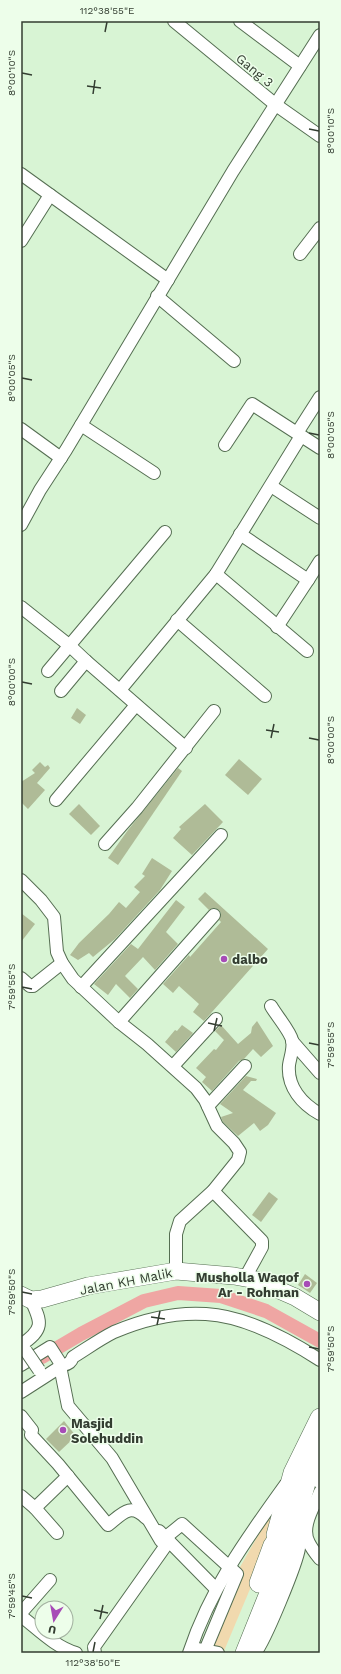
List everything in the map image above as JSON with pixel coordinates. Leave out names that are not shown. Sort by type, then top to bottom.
[{"type":"main road","points":[[245,1653],[278,1544],[293,1473],[320,1418]]},
{"type":"main road","points":[[231,1653],[310,1469],[320,1440]]},
{"type":"street","name":"Gang 3","points":[[174,21],[276,105],[320,136]]},
{"type":"street","points":[[240,21],[300,66]]},
{"type":"street","points":[[21,525],[40,490],[81,425],[233,171],[320,35]]},
{"type":"street","points":[[21,174],[168,280]]},
{"type":"street","points":[[21,241],[50,195]]},
{"type":"street","points":[[300,254],[320,228]]},
{"type":"street","points":[[157,296],[234,361]]},
{"type":"street","points":[[120,690],[216,574],[271,486],[320,397]]},
{"type":"street","points":[[225,445],[252,404],[320,448]]},
{"type":"street","points":[[81,425],[154,473]]},
{"type":"street","points":[[21,429],[61,458]]},
{"type":"street","points":[[271,486],[320,518]]},
{"type":"street","points":[[48,671],[165,532]]},
{"type":"street","points":[[240,534],[308,580]]},
{"type":"street","points":[[278,627],[320,561]]},
{"type":"street","points":[[216,574],[307,650]]},
{"type":"street","points":[[21,607],[70,646],[186,748]]},
{"type":"street","points":[[177,620],[265,696]]},
{"type":"street","points":[[61,692],[86,661]]},
{"type":"street","points":[[56,800],[136,704]]},
{"type":"street","points":[[105,844],[137,808],[214,711]]},
{"type":"street","points":[[81,987],[221,835]]},
{"type":"street","points":[[21,880],[36,895],[54,917],[57,952],[62,963],[73,979],[119,1022],[173,1066],[196,1088],[208,1106],[217,1126],[234,1143],[240,1152],[238,1160],[213,1191],[180,1221],[176,1234],[176,1271]]},
{"type":"street","points":[[119,1022],[214,915]]},
{"type":"street","points":[[21,978],[30,986],[33,986],[62,963]]},
{"type":"street","points":[[271,1006],[292,1041],[320,1073]]},
{"type":"street","points":[[173,1066],[216,1019]]},
{"type":"street","points":[[292,1041],[289,1074],[292,1086],[300,1099],[320,1114]]},
{"type":"street","points":[[208,1106],[245,1066]]},
{"type":"street","points":[[213,1191],[262,1241],[262,1247],[245,1278]]},
{"type":"street","name":"Jalan KH Malik","points":[[26,1298],[42,1299],[103,1284],[176,1271],[245,1278],[295,1297],[320,1312]]},
{"type":"street","points":[[26,1298],[39,1318],[39,1326],[23,1347],[41,1374]]},
{"type":"street","points":[[21,1392],[41,1374],[71,1362],[73,1357],[113,1333],[141,1322],[177,1314],[207,1314],[238,1320],[267,1330],[320,1360]]},
{"type":"street","points":[[21,1365],[50,1347],[59,1361],[68,1406],[112,1458],[161,1541],[182,1524],[237,1574],[204,1653]]},
{"type":"street","points":[[21,1416],[32,1430],[31,1435],[68,1476],[108,1525],[127,1510],[134,1510],[143,1515],[216,1588]]},
{"type":"street","points":[[218,1653],[190,1651],[203,1615],[216,1588],[243,1544],[293,1473]]},
{"type":"street","points":[[35,1508],[68,1476]]},
{"type":"street","points":[[255,1653],[273,1615],[299,1548],[298,1532],[319,1476]]},
{"type":"street","points":[[320,1492],[310,1515],[306,1530],[308,1542],[320,1559]]},
{"type":"street","points":[[21,1496],[35,1508],[57,1532]]},
{"type":"street","points":[[81,1653],[94,1652],[94,1647],[169,1541]]},
{"type":"street","points":[[50,1580],[21,1615],[55,1643],[68,1651],[76,1653]]},
{"type":"shaded area","points":[[277,1510],[258,1570],[224,1651],[213,1648],[211,1623],[223,1597],[272,1511]]},
{"type":"building","points":[[77,708],[86,715],[80,724],[71,718]]},
{"type":"building","points":[[239,759],[262,779],[248,795],[225,775]]},
{"type":"building","points":[[40,762],[45,767],[48,765],[50,768],[37,783],[45,790],[28,809],[21,802],[21,782],[35,773],[32,770]]},
{"type":"building","points":[[178,768],[182,771],[118,865],[108,858],[128,830]]},
{"type":"building","points":[[79,804],[100,826],[91,835],[69,814]]},
{"type":"building","points":[[205,804],[223,822],[192,855],[173,838],[181,829],[179,827]]},
{"type":"building","points":[[152,858],[172,871],[160,890],[115,939],[93,957],[89,953],[78,960],[70,955],[79,943],[109,914],[119,902],[126,908],[140,892],[134,887],[145,876],[142,874]]},
{"type":"building","name":"dalbo","points":[[205,892],[268,949],[204,1021],[193,1012],[199,1004],[179,986],[173,993],[163,984],[189,955],[190,957],[221,922],[219,920],[221,913],[219,910],[215,908],[209,910],[198,899]]},
{"type":"building","points":[[176,900],[185,907],[166,932],[178,944],[155,970],[143,957],[125,976],[138,989],[130,998],[116,984],[108,995],[94,984],[131,944],[138,949]]},
{"type":"building","points":[[21,913],[35,924],[21,942]]},
{"type":"building","points":[[257,1021],[273,1046],[261,1057],[253,1049],[244,1059],[239,1061],[212,1091],[202,1082],[206,1077],[196,1068],[214,1049],[216,1050],[224,1040],[215,1031],[221,1025],[238,1044],[251,1033],[252,1027]]},
{"type":"building","points":[[182,1025],[193,1033],[176,1052],[165,1042],[175,1030],[177,1031]]},
{"type":"building","points":[[246,1076],[257,1079],[256,1081],[251,1081],[243,1090],[276,1113],[268,1125],[260,1131],[254,1123],[238,1136],[223,1122],[221,1117],[233,1113],[220,1104]]},
{"type":"building","points":[[269,1192],[278,1199],[261,1222],[252,1215]]},
{"type":"building","name":"Musholla Waqof Ar - Rohman","points":[[305,1274],[317,1283],[310,1293],[298,1285]]},
{"type":"building","name":"Masjid Solehuddin","points":[[64,1421],[76,1436],[59,1452],[46,1439]]},
{"type":"waterway","points":[[42,1357],[81,1334],[144,1301],[178,1293],[221,1296],[266,1311],[320,1341]]},
{"type":"place","name":"dalbo","points":[[224,959]]},
{"type":"place","name":"Musholla Waqof Ar - Rohman","points":[[307,1284]]},
{"type":"place","name":"Masjid Solehuddin","points":[[63,1430]]}]
